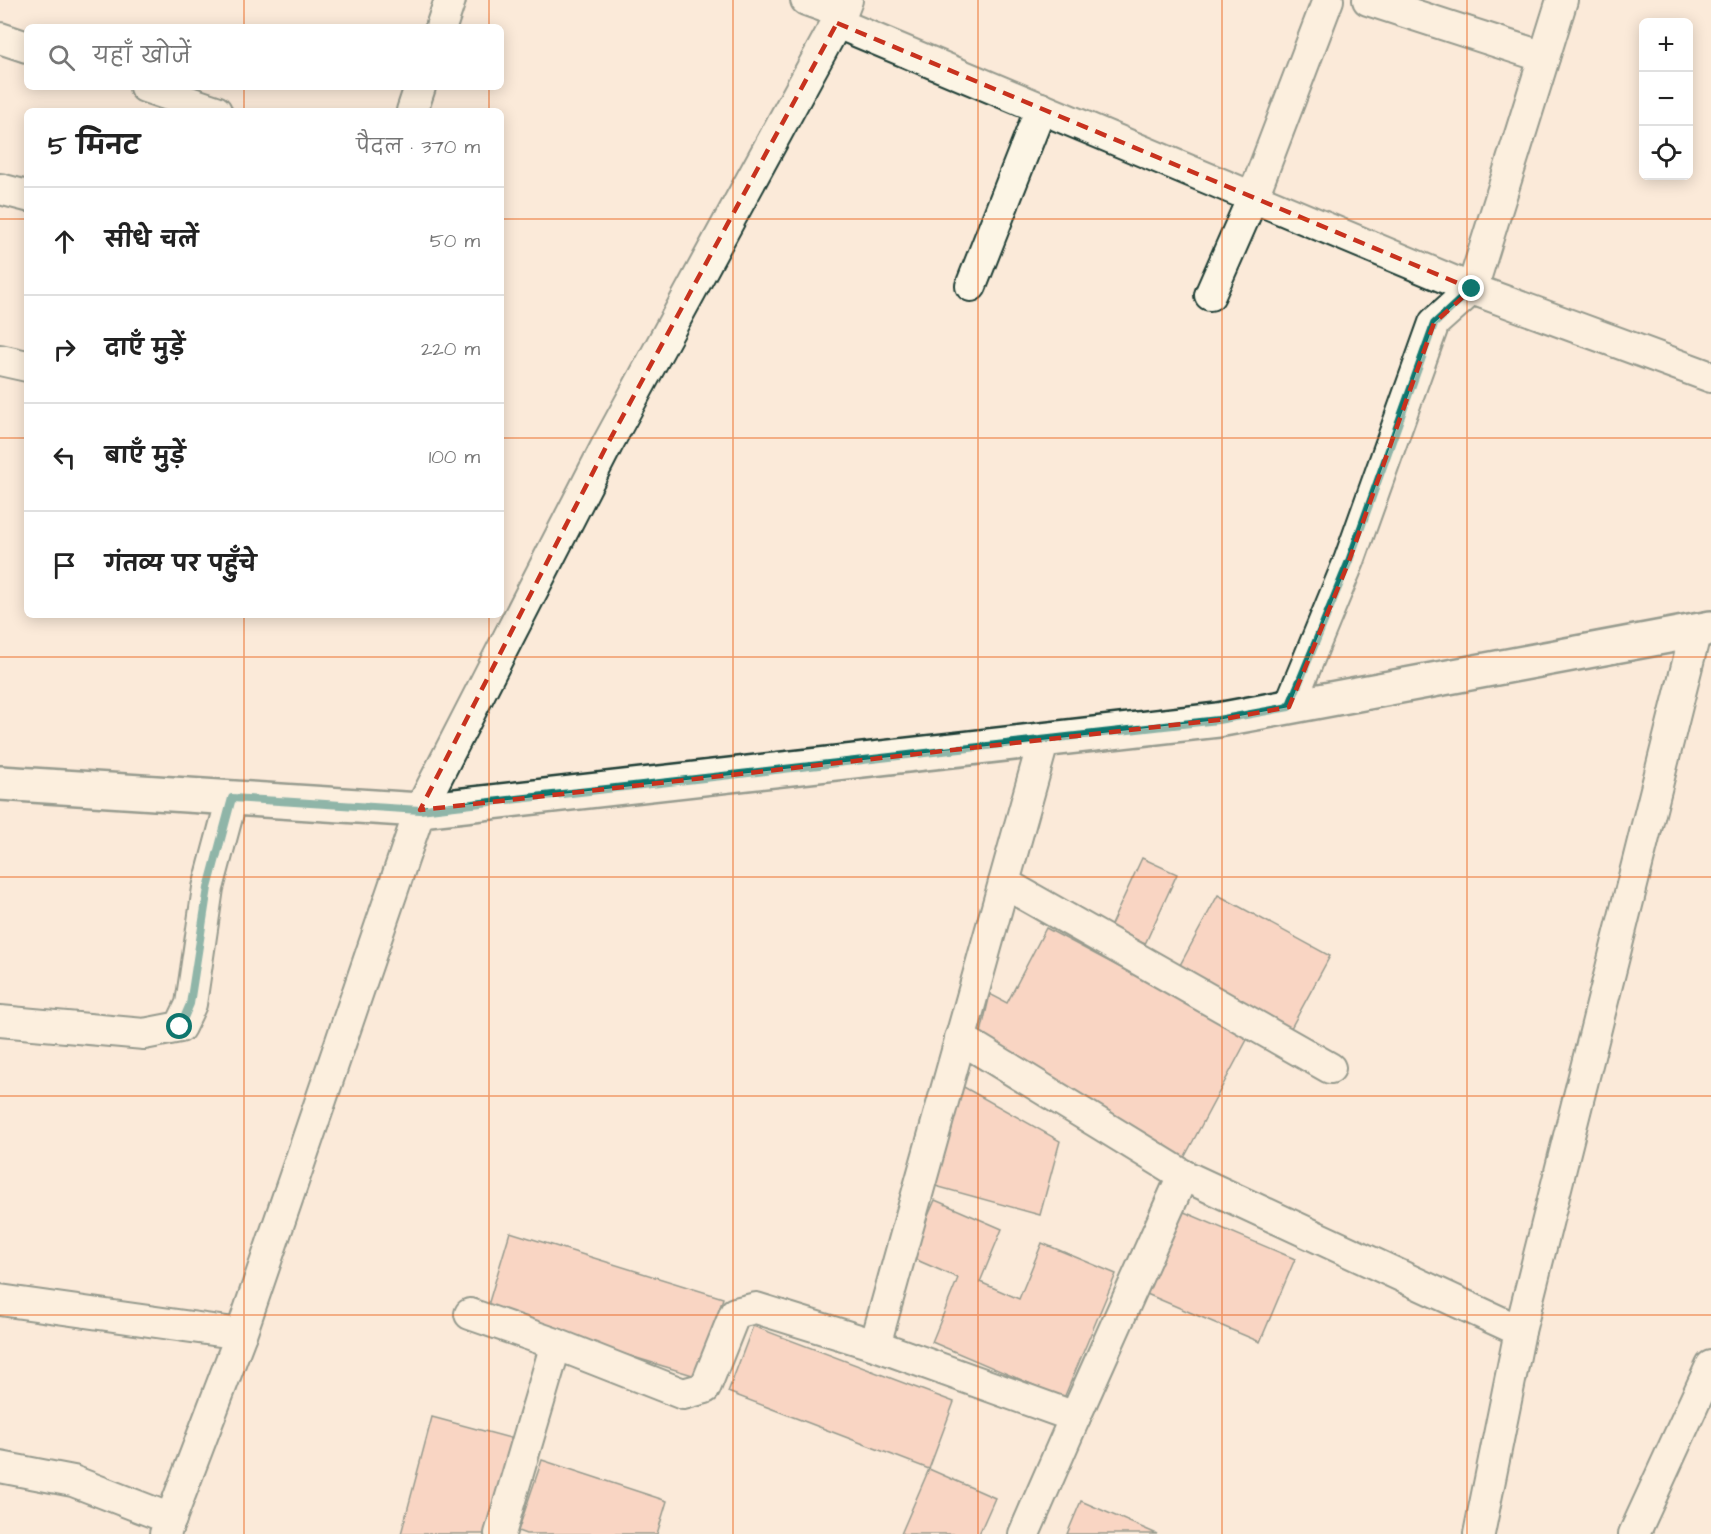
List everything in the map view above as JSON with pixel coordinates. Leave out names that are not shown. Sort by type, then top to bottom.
[{"type":"street","points":[[442,24],[450,0]]},
{"type":"street","points":[[806,0],[842,12],[1041,108],[1472,289],[1711,377]]},
{"type":"street","points":[[1210,295],[1253,197],[1328,0]]},
{"type":"street","points":[[1368,0],[1544,57]]},
{"type":"street","points":[[1289,707],[1349,561],[1434,324],[1472,289],[1562,0]]},
{"type":"street","points":[[0,1467],[73,1481],[168,1527],[242,1334],[420,810],[607,445],[842,12]]},
{"type":"street","points":[[0,38],[24,46]]},
{"type":"street","points":[[154,90],[207,108]]},
{"type":"street","points":[[413,108],[419,90]]},
{"type":"street","points":[[971,286],[1041,108]]},
{"type":"street","points":[[0,189],[24,195]]},
{"type":"street","points":[[0,360],[24,365]]},
{"type":"street","points":[[0,783],[420,810],[1218,720],[1704,629],[1520,1331],[1479,1534]]},
{"type":"street","points":[[875,1345],[1044,739]]},
{"type":"street","points":[[0,1021],[144,1034],[180,1027],[190,1004],[208,888],[232,798]]},
{"type":"street","points":[[1004,883],[1330,1068]]},
{"type":"street","points":[[960,1038],[1183,1175],[1520,1331]]},
{"type":"street","points":[[1024,1534],[1183,1175]]},
{"type":"street","points":[[0,1300],[242,1334]]},
{"type":"street","points":[[470,1314],[555,1344],[683,1394],[705,1388],[735,1313],[756,1308],[875,1345],[1075,1417]]},
{"type":"street","points":[[500,1534],[555,1344]]},
{"type":"street","points":[[1634,1534],[1711,1366]]},
{"type":"highlighted area","points":[[837,23],[1472,289],[1434,323],[1349,561],[1289,707],[1218,720],[420,810],[607,445]]},
{"type":"building","points":[[1142,858],[1177,874],[1145,944],[1110,927]]},
{"type":"building","points":[[1218,895],[1330,956],[1291,1028],[1179,967]]},
{"type":"building","points":[[1046,928],[1249,1036],[1184,1158],[981,1033],[990,994],[1007,1003]]},
{"type":"building","points":[[953,1081],[1060,1141],[1040,1215],[921,1182]]},
{"type":"building","points":[[935,1200],[1002,1229],[980,1282],[1019,1299],[1042,1243],[1116,1274],[1064,1398],[932,1342],[958,1278],[910,1257]]},
{"type":"building","points":[[1170,1206],[1295,1259],[1260,1342],[1135,1289]]},
{"type":"building","points":[[510,1232],[723,1298],[699,1377],[486,1312]]},
{"type":"building","points":[[753,1326],[954,1402],[929,1469],[728,1392]]},
{"type":"building","points":[[432,1417],[514,1439],[489,1534],[401,1534]]},
{"type":"building","points":[[542,1460],[667,1501],[657,1534],[526,1534],[518,1531]]},
{"type":"building","points":[[929,1469],[995,1498],[979,1534],[901,1534]]},
{"type":"building","points":[[1081,1501],[1157,1534],[1067,1534]]},
{"type":"route","points":[[180,1027],[190,1004],[208,888],[232,798],[420,810],[1218,720],[1289,707],[1349,561],[1434,324],[1472,289]]}]
